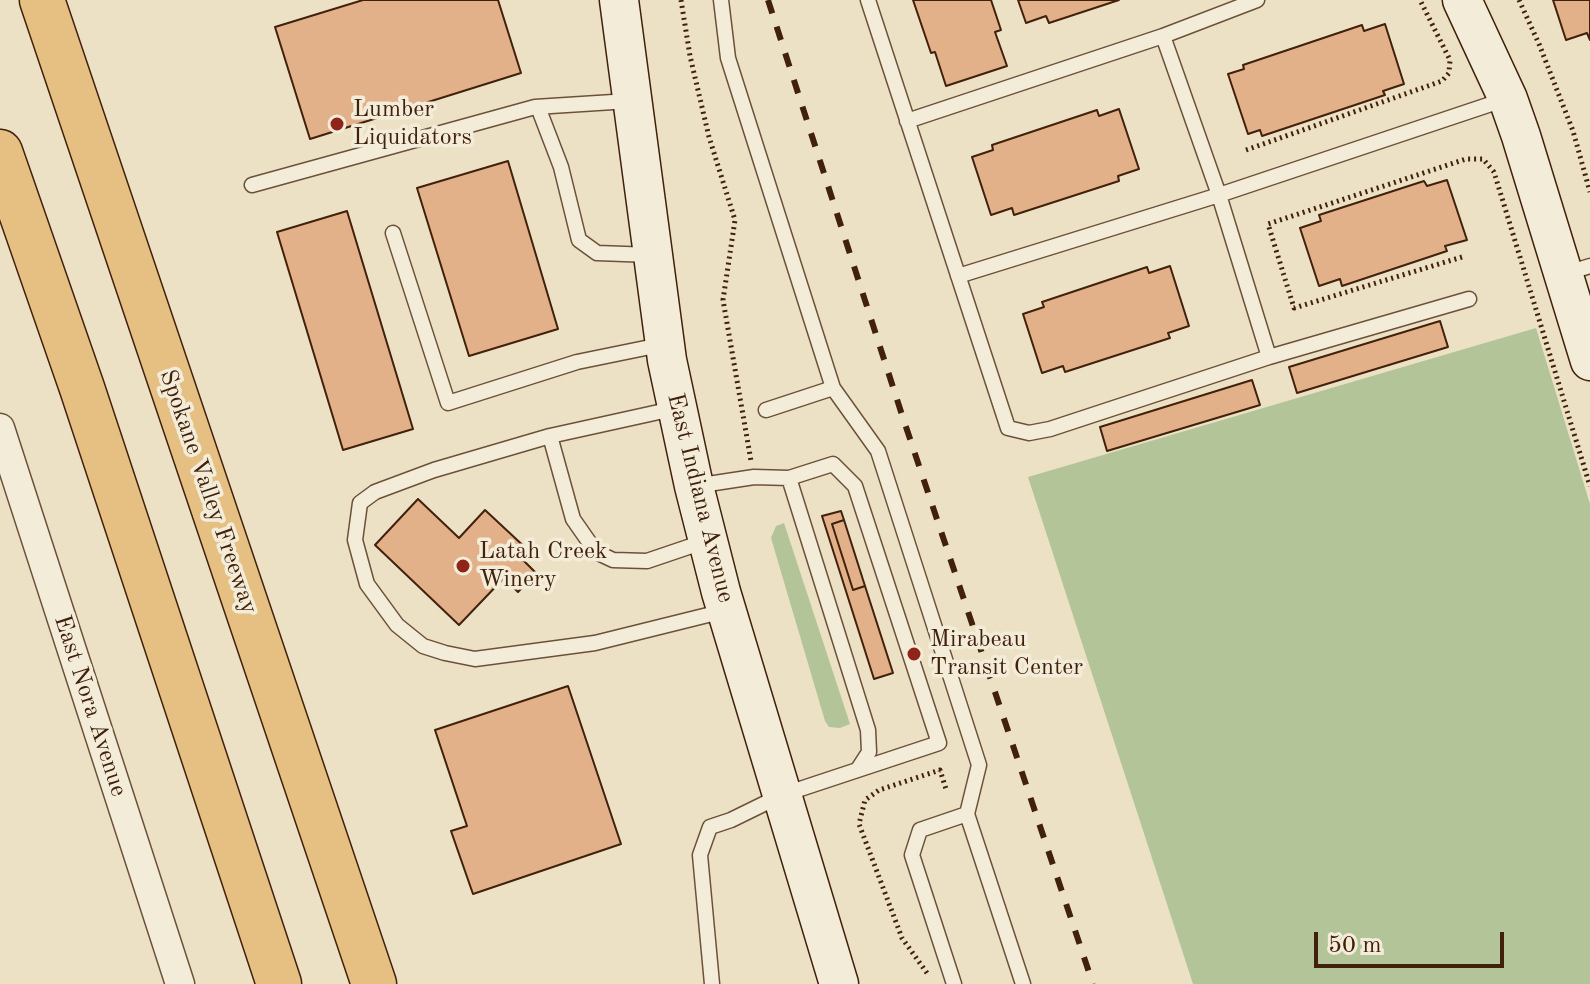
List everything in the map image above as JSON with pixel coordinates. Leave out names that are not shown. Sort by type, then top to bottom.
[{"type":"highway","name":"Spokane Valley Freeway","points":[[42,0],[374,984]]},
{"type":"highway","points":[[0,152],[82,388],[279,984]]},
{"type":"main road","name":"East Indiana Avenue","points":[[619,0],[666,344],[694,486],[727,610],[839,984]]},
{"type":"main road","points":[[1462,0],[1508,99],[1577,270],[1590,361]]},
{"type":"street","name":"East Nora Avenue","points":[[0,428],[180,984]]},
{"type":"lane","points":[[721,0],[728,58],[833,388],[878,451],[979,765],[967,814],[1023,984]]},
{"type":"lane","points":[[868,0],[1008,428],[1029,433],[1050,429],[1269,357],[1469,299]]},
{"type":"lane","points":[[907,121],[1163,36],[1227,5],[1257,0]]},
{"type":"lane","points":[[1163,36],[1219,195],[1269,357]]},
{"type":"lane","points":[[958,276],[1219,195],[1508,99]]},
{"type":"lane","points":[[252,185],[538,107],[634,101]]},
{"type":"lane","points":[[538,107],[561,167],[579,240],[597,253],[654,255]]},
{"type":"lane","points":[[393,233],[448,403],[577,362],[666,344]]},
{"type":"lane","points":[[766,410],[833,388]]},
{"type":"lane","points":[[677,408],[550,436],[434,470],[375,492],[360,503],[355,540],[367,584],[397,625],[423,646],[475,659],[595,643],[727,610]]},
{"type":"lane","points":[[550,436],[573,519],[596,552],[613,560],[647,561],[707,541]]},
{"type":"lane","points":[[694,486],[754,477],[789,478],[833,464],[855,486],[939,743],[782,795],[710,827],[700,855],[712,984]]},
{"type":"lane","points":[[789,478],[868,730],[869,752],[857,770]]},
{"type":"lane","points":[[954,984],[912,855],[920,830],[967,814]]},
{"type":"path","points":[[681,0],[709,137],[735,220],[723,300],[754,477]]},
{"type":"path","points":[[1246,150],[1442,81],[1449,73],[1450,60],[1420,0]]},
{"type":"path","points":[[1519,0],[1573,131],[1590,192]]},
{"type":"path","points":[[1462,257],[1294,308],[1268,224],[1466,159],[1483,159],[1494,172],[1590,486]]},
{"type":"green space","points":[[1536,328],[1590,504],[1590,984],[1193,984],[1028,477]]},
{"type":"green space","points":[[784,523],[850,724],[840,728],[829,727],[825,721],[771,538],[776,526]]},
{"type":"building","points":[[363,0],[498,0],[521,73],[310,139],[275,27]]},
{"type":"building","points":[[913,0],[991,0],[1001,30],[995,32],[1007,66],[946,86]]},
{"type":"building","points":[[1018,0],[1119,0],[1049,23],[1046,16],[1026,23]]},
{"type":"building","points":[[1553,0],[1590,0],[1590,40],[1587,33],[1566,40]]},
{"type":"building","points":[[1385,24],[1404,84],[1383,91],[1385,95],[1262,136],[1260,130],[1248,134],[1228,74],[1244,69],[1243,65],[1362,25],[1364,31]]},
{"type":"building","points":[[1119,109],[1139,169],[1118,176],[1119,181],[1014,215],[1012,208],[991,215],[972,157],[993,150],[992,145],[1097,110],[1099,116]]},
{"type":"building","points":[[508,161],[558,329],[469,356],[417,188]]},
{"type":"building","points":[[1447,180],[1467,240],[1445,246],[1447,251],[1342,286],[1340,279],[1319,286],[1300,228],[1321,221],[1319,215],[1424,181],[1427,186]]},
{"type":"building","points":[[347,211],[413,429],[343,450],[277,232]]},
{"type":"building","points":[[1170,266],[1189,326],[1168,333],[1170,338],[1065,372],[1063,366],[1042,373],[1023,314],[1044,307],[1042,302],[1147,267],[1149,273]]},
{"type":"building","points":[[1440,321],[1448,347],[1297,393],[1289,367]]},
{"type":"building","points":[[1252,380],[1260,405],[1107,451],[1100,427]]},
{"type":"building","name":"Latah Creek Winery","points":[[418,499],[459,538],[485,510],[529,551],[522,559],[536,573],[518,592],[504,578],[459,625],[375,545]]},
{"type":"building","points":[[841,511],[844,520],[832,524],[853,590],[865,586],[893,673],[874,679],[822,516]]},
{"type":"building","points":[[844,520],[865,586],[853,590],[832,524]]},
{"type":"building","points":[[568,686],[621,844],[473,894],[451,831],[467,826],[435,730]]},
{"type":"railway","points":[[768,0],[903,418],[1093,984]]},
{"type":"place","name":"Lumber Liquidators","points":[[337,124]]},
{"type":"place","name":"Latah Creek Winery","points":[[463,566]]},
{"type":"place","name":"Mirabeau Transit Center","points":[[914,654]]}]
